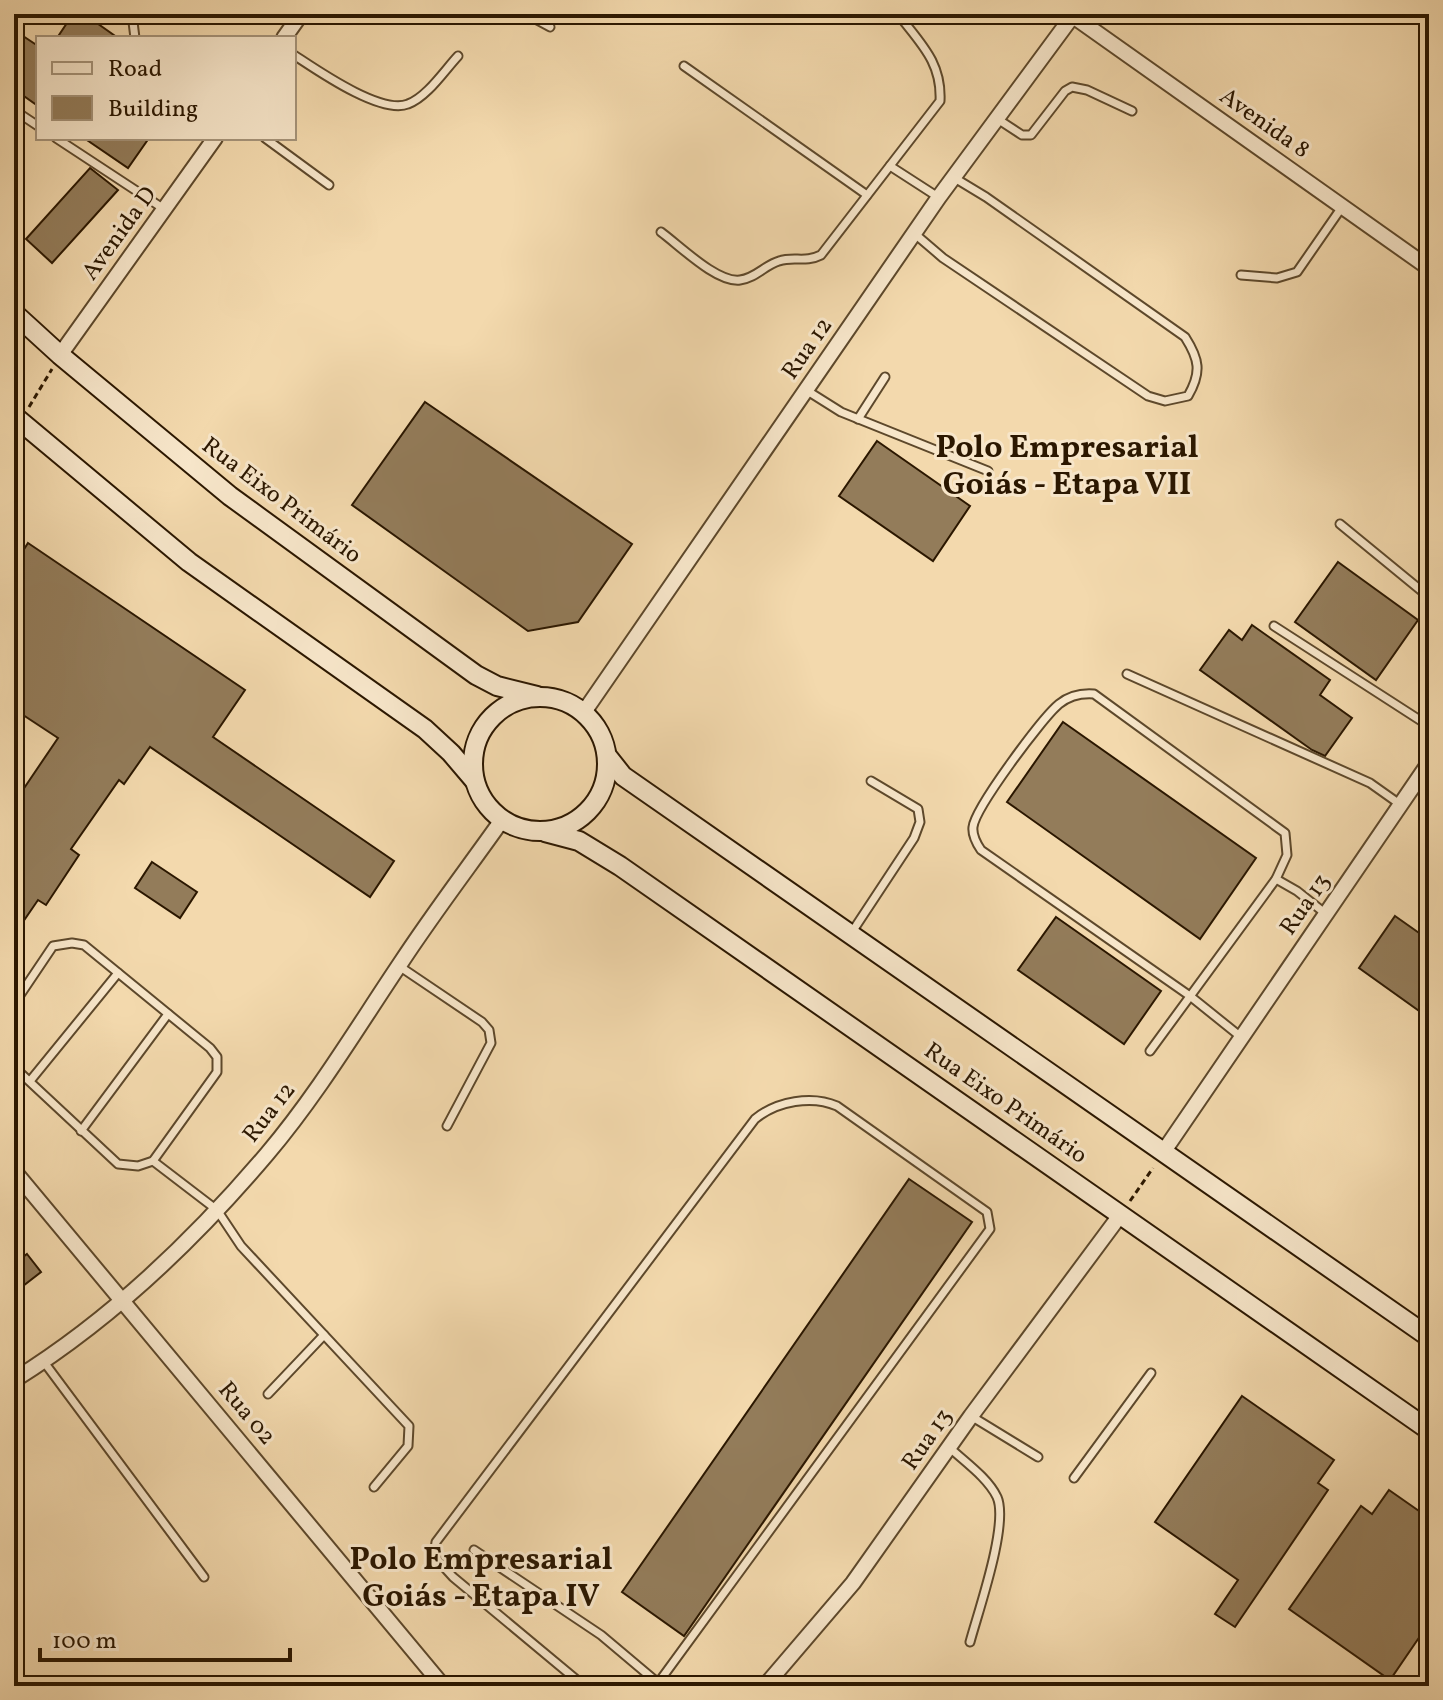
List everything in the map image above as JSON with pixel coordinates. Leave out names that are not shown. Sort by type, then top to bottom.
[{"type":"street","points":[[285,36],[301,14]]},
{"type":"street","name":"Rua 12","points":[[584,712],[953,177],[1074,15]]},
{"type":"street","name":"Avenida 8","points":[[1074,15],[1429,268]]},
{"type":"street","name":"Avenida D","points":[[60,355],[214,140]]},
{"type":"street","name":"Rua Eixo Primário","points":[[14,313],[230,496],[476,675],[497,686],[537,696]]},
{"type":"street","points":[[16,422],[189,562],[425,729],[474,780],[485,802],[502,820],[515,827],[545,832],[566,826],[584,815],[598,798],[606,779],[608,757],[604,740],[584,712],[562,699],[537,696],[518,700],[500,709],[486,723],[477,741],[473,760],[474,780]]},
{"type":"street","points":[[608,757],[623,776],[1429,1337]]},
{"type":"street","name":"Rua 13","points":[[1164,1151],[1429,763]]},
{"type":"street","name":"Rua 12","points":[[14,1380],[44,1362],[122,1300],[217,1210],[269,1152],[316,1090],[502,820]]},
{"type":"street","name":"Rua Eixo Primário","points":[[545,832],[579,841],[620,866],[1429,1430]]},
{"type":"street","name":"Rua 02","points":[[14,1171],[443,1686]]},
{"type":"street","name":"Rua 13","points":[[765,1686],[853,1583],[971,1416],[1121,1214]]},
{"type":"lane","points":[[132,14],[135,36]]},
{"type":"lane","points":[[526,14],[550,27]]},
{"type":"lane","points":[[661,232],[722,278],[739,281],[760,274],[776,261],[809,261],[821,255],[940,101],[937,68],[898,14]]},
{"type":"lane","points":[[296,56],[378,103],[394,106],[406,105],[418,98],[458,56]]},
{"type":"lane","points":[[684,66],[867,195]]},
{"type":"lane","points":[[996,118],[1022,135],[1031,135],[1065,91],[1072,87],[1087,90],[1132,111]]},
{"type":"lane","points":[[14,110],[36,125]]},
{"type":"lane","points":[[59,140],[165,209]]},
{"type":"lane","points":[[268,140],[329,185]]},
{"type":"lane","points":[[890,166],[939,197]]},
{"type":"lane","points":[[915,234],[943,258],[1148,396],[1165,401],[1188,396],[1195,383],[1197,356],[1185,337],[953,177]]},
{"type":"lane","points":[[1241,275],[1277,278],[1297,272],[1342,207]]},
{"type":"lane","points":[[858,419],[885,377]]},
{"type":"lane","points":[[806,390],[841,412],[988,471]]},
{"type":"lane","points":[[1340,524],[1429,597]]},
{"type":"lane","points":[[1274,626],[1429,726]]},
{"type":"lane","points":[[1127,674],[1370,783],[1401,805]]},
{"type":"lane","points":[[1150,1051],[1190,996],[1276,879],[1287,855],[1285,833],[1094,694],[1082,693],[1059,704],[988,794],[972,828],[981,850],[1190,996],[1241,1037]]},
{"type":"lane","points":[[851,934],[914,838],[920,822],[918,809],[871,781]]},
{"type":"lane","points":[[1276,879],[1326,914]]},
{"type":"lane","points":[[14,1004],[53,946],[84,945],[210,1048],[217,1057],[217,1072],[153,1161],[138,1166],[118,1164],[14,1067]]},
{"type":"lane","points":[[399,966],[482,1022],[492,1036],[447,1126]]},
{"type":"lane","points":[[30,1081],[118,973]]},
{"type":"lane","points":[[81,1131],[168,1014]]},
{"type":"lane","points":[[474,1550],[601,1635],[657,1685],[990,1229],[987,1212],[837,1106],[820,1099],[766,1109],[755,1119],[436,1542],[434,1556],[453,1577],[584,1686]]},
{"type":"lane","points":[[153,1161],[217,1210],[241,1246],[409,1426],[408,1446],[374,1487]]},
{"type":"lane","points":[[268,1394],[324,1335]]},
{"type":"lane","points":[[44,1362],[204,1577]]},
{"type":"lane","points":[[1074,1478],[1151,1373]]},
{"type":"lane","points":[[971,1416],[1038,1457]]},
{"type":"lane","points":[[950,1447],[991,1488],[998,1500],[1001,1517],[970,1642]]},
{"type":"lane","points":[[14,1673],[20,1686]]},
{"type":"path","points":[[16,422],[60,355]]},
{"type":"path","points":[[1121,1214],[1164,1151]]},
{"type":"building","points":[[73,14],[84,14],[115,36],[58,36]]},
{"type":"building","points":[[14,30],[36,45],[36,105],[14,89]]},
{"type":"building","points":[[87,140],[148,140],[128,168]]},
{"type":"building","points":[[90,168],[118,190],[52,263],[26,239]]},
{"type":"building","points":[[425,402],[632,544],[578,622],[528,631],[352,505]]},
{"type":"building","points":[[877,441],[970,506],[933,561],[839,496]]},
{"type":"building","points":[[28,543],[245,690],[213,737],[394,861],[370,897],[150,747],[124,784],[119,780],[71,849],[79,855],[46,905],[38,900],[14,935],[14,803],[58,738],[14,709],[14,565]]},
{"type":"building","points":[[1338,562],[1418,620],[1376,680],[1295,622]]},
{"type":"building","points":[[1252,625],[1330,680],[1320,695],[1352,718],[1325,756],[1312,750],[1200,670],[1229,630],[1242,640]]},
{"type":"building","points":[[1063,722],[1256,858],[1200,939],[1007,802]]},
{"type":"building","points":[[152,862],[197,892],[180,918],[135,888]]},
{"type":"building","points":[[1395,916],[1429,940],[1429,1018],[1359,968]]},
{"type":"building","points":[[1056,917],[1161,991],[1124,1044],[1018,970]]},
{"type":"building","points":[[909,1179],[972,1222],[684,1636],[622,1592]]},
{"type":"building","points":[[27,1254],[41,1272],[14,1293],[14,1264]]},
{"type":"building","points":[[1242,1396],[1334,1460],[1318,1483],[1328,1490],[1235,1627],[1215,1614],[1238,1580],[1155,1522]]},
{"type":"building","points":[[1389,1490],[1429,1518],[1429,1623],[1390,1680],[1289,1609],[1361,1506],[1372,1514]]},
{"type":"district","name":"Polo Empresarial Goiás - Etapa VII","points":[[1067,468]]},
{"type":"district","name":"Polo Empresarial Goiás - Etapa IV","points":[[481,1580]]}]
